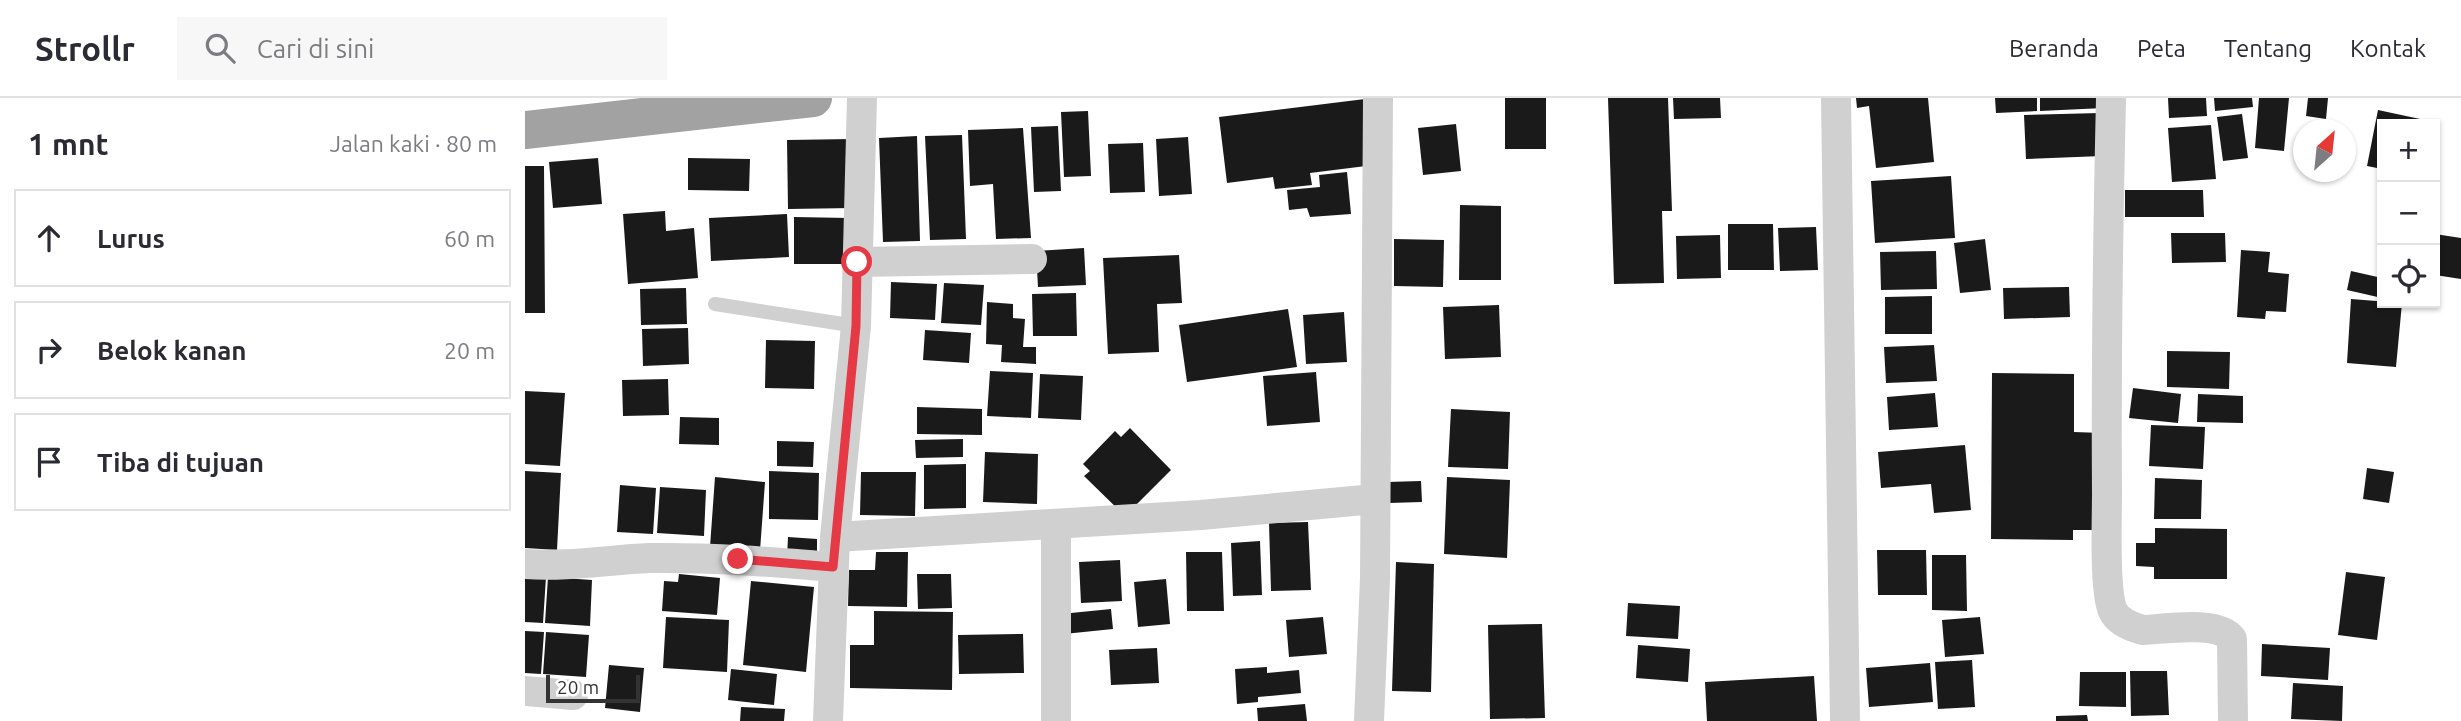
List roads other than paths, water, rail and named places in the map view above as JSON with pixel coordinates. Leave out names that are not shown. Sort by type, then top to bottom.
[{"type":"highway","points":[[525,130],[813,98]]},
{"type":"street","points":[[828,721],[835,537],[856,326],[862,98]]},
{"type":"street","points":[[1369,721],[1375,499],[1378,98]]},
{"type":"street","points":[[1836,98],[1845,721]]},
{"type":"street","points":[[2111,98],[2106,328],[2110,602],[2114,613],[2132,627],[2143,630],[2216,628],[2228,635],[2232,639],[2233,721]]},
{"type":"street","points":[[857,262],[1032,259]]},
{"type":"street","points":[[835,537],[1201,515],[1375,499]]},
{"type":"street","points":[[1056,524],[1056,721]]},
{"type":"street","points":[[525,564],[545,566],[649,558],[738,559],[833,567]]},
{"type":"street","points":[[525,691],[573,695]]},
{"type":"lane","points":[[715,304],[856,326]]}]
